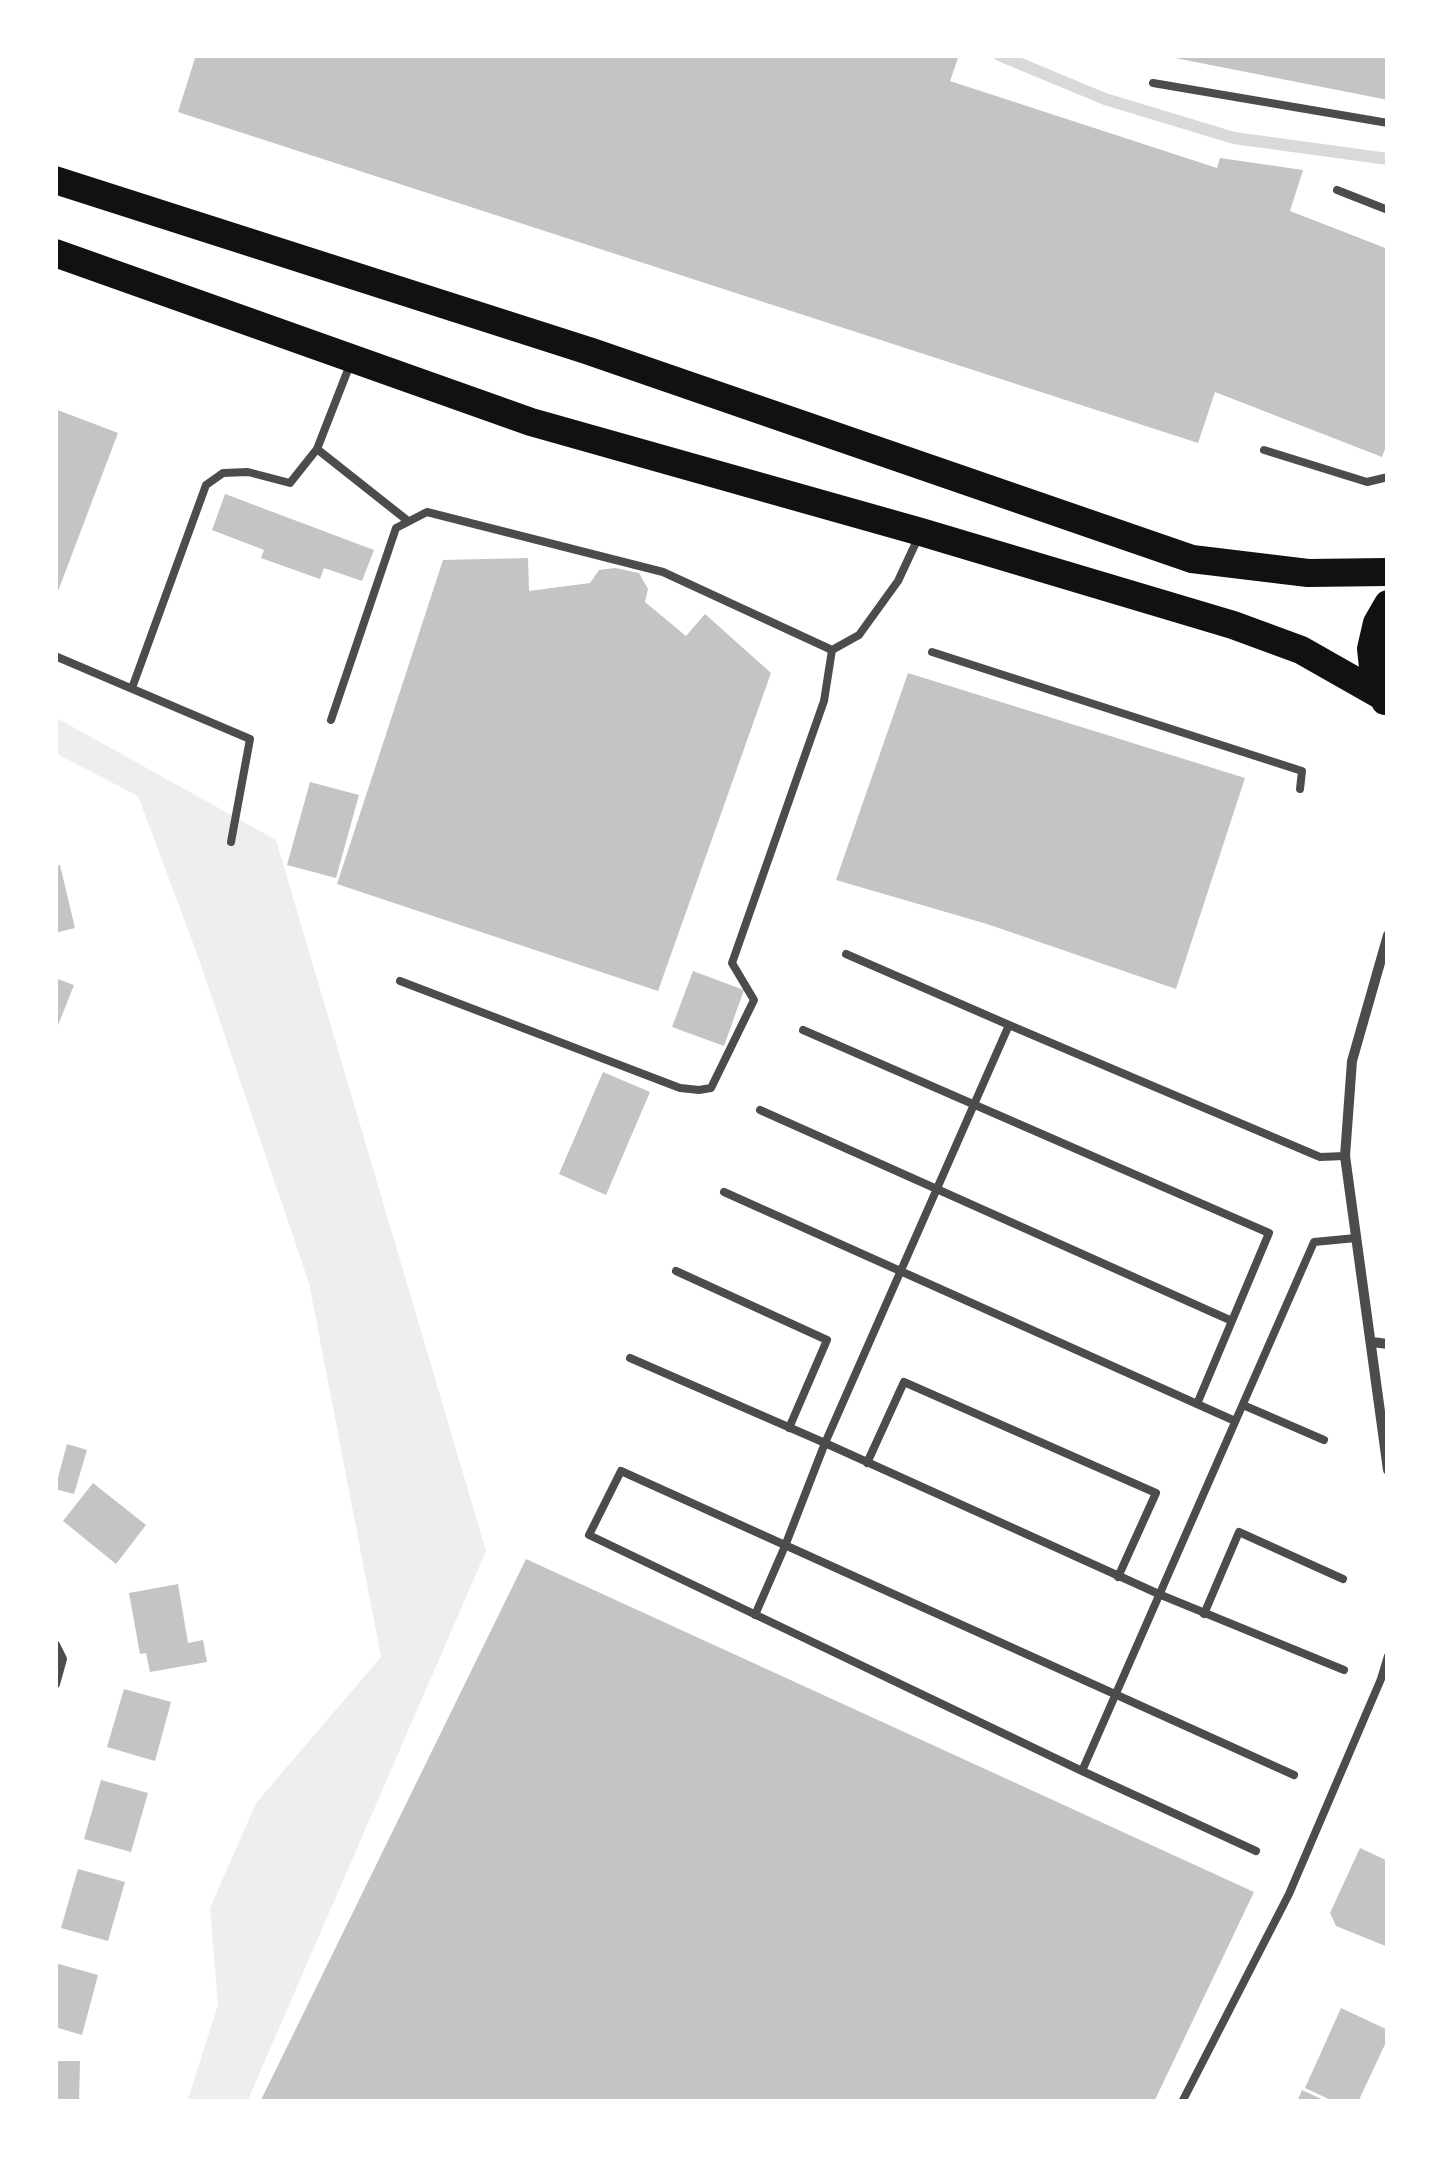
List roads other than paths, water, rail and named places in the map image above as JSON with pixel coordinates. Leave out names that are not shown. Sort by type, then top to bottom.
[{"type":"highway","points":[[55,180],[589,350],[1192,559],[1308,573],[1388,572]]},
{"type":"highway","points":[[55,253],[531,422],[1233,625],[1301,650],[1385,700]]},
{"type":"highway","points":[[1385,700],[1374,676],[1371,649],[1376,623],[1388,604]]},
{"type":"street","points":[[1388,935],[1352,1062],[1345,1156],[1388,1470]]},
{"type":"street","points":[[1372,1342],[1388,1344]]},
{"type":"street","points":[[55,1645],[62,1659],[55,1684]]},
{"type":"lane","points":[[1153,83],[1388,123]]},
{"type":"lane","points":[[1337,190],[1388,210]]},
{"type":"lane","points":[[132,688],[206,485],[223,473],[248,472],[290,483],[317,450],[352,358]]},
{"type":"lane","points":[[317,450],[408,521]]},
{"type":"lane","points":[[1264,450],[1367,482],[1388,477]]},
{"type":"lane","points":[[331,720],[396,528],[426,512],[664,572],[832,650]]},
{"type":"lane","points":[[832,650],[859,634],[898,581],[921,532]]},
{"type":"lane","points":[[400,980],[680,1088],[710,1088],[754,1000],[732,963],[824,701],[832,650]]},
{"type":"lane","points":[[932,652],[1302,771],[1300,788]]},
{"type":"lane","points":[[55,656],[250,739],[232,842]]},
{"type":"lane","points":[[846,954],[1320,1158],[1345,1156]]},
{"type":"lane","points":[[755,1615],[825,1444],[1009,1025]]},
{"type":"lane","points":[[802,1030],[1268,1233],[1196,1404]]},
{"type":"lane","points":[[760,1110],[1232,1321]]},
{"type":"lane","points":[[724,1192],[1236,1421]]},
{"type":"lane","points":[[1082,1771],[1314,1242],[1356,1238]]},
{"type":"lane","points":[[676,1272],[827,1340],[789,1428]]},
{"type":"lane","points":[[630,1358],[1118,1577],[1344,1670]]},
{"type":"lane","points":[[867,1463],[904,1382],[1156,1493],[1118,1577]]},
{"type":"lane","points":[[1243,1405],[1324,1440]]},
{"type":"lane","points":[[1256,1851],[588,1534],[621,1471],[1294,1775]]},
{"type":"lane","points":[[1204,1614],[1239,1532],[1344,1580]]},
{"type":"lane","points":[[1182,2102],[1288,1894],[1382,1679],[1388,1656]]},
{"type":"waterway","points":[[999,55],[1105,99],[1234,138],[1388,159]]}]
